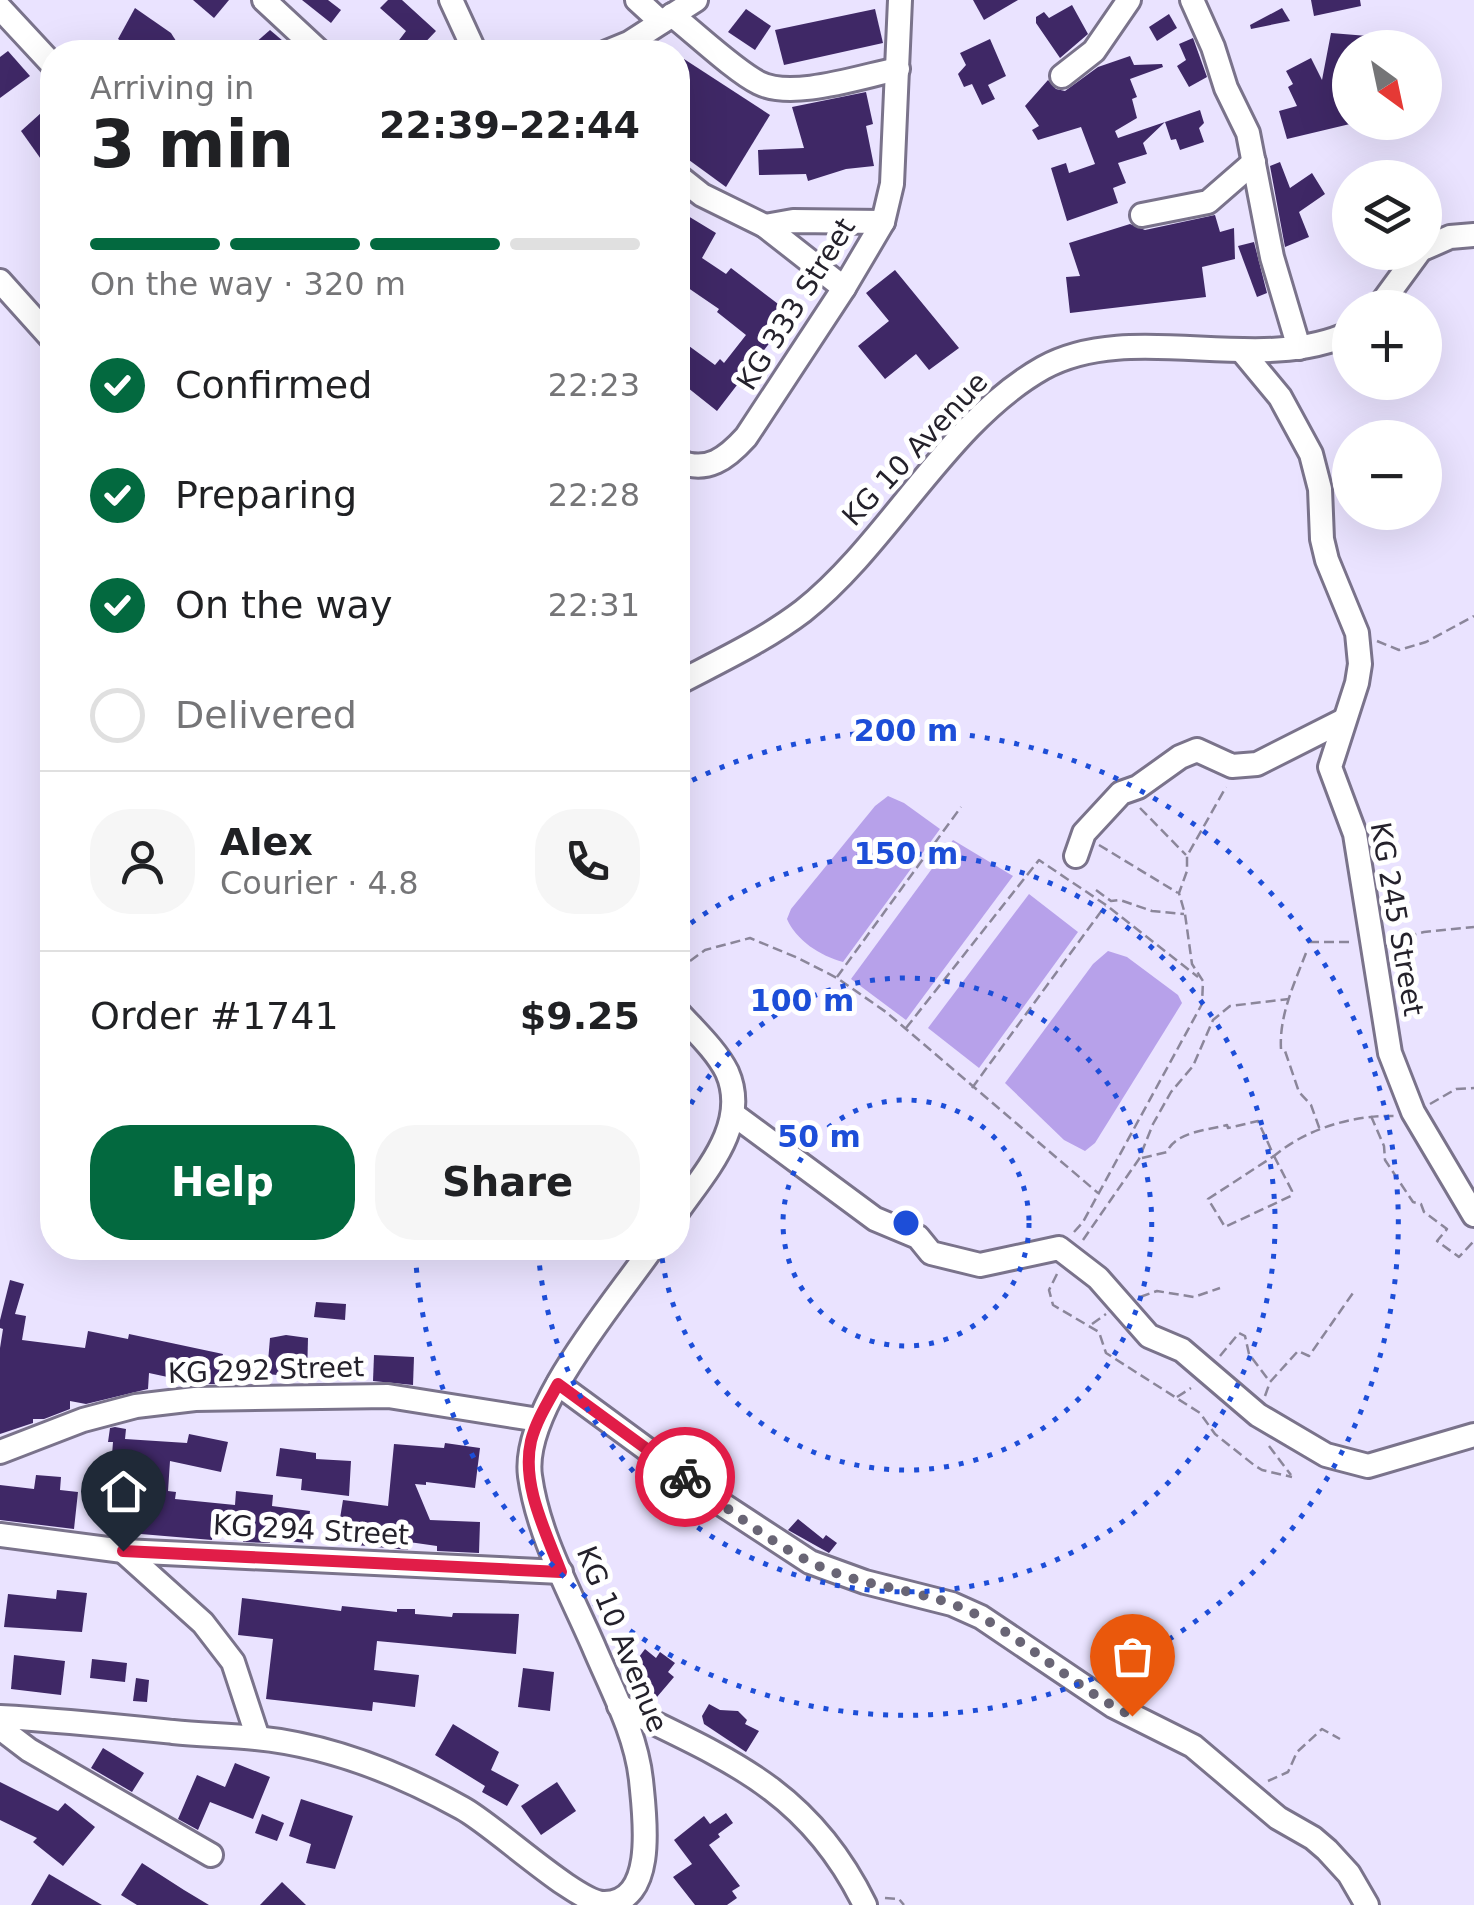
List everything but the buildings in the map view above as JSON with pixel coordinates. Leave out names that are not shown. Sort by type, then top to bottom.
[{"type":"street","points":[[264,0],[307,40]]},
{"type":"street","points":[[451,0],[469,40]]},
{"type":"street","points":[[637,0],[758,82],[778,88],[800,88],[898,69]]},
{"type":"street","points":[[628,40],[696,0]]},
{"type":"street","name":"KG 333 Street","points":[[690,466],[704,466],[733,452],[746,436],[883,222],[892,184],[900,0]]},
{"type":"street","points":[[1062,76],[1094,51],[1129,0]]},
{"type":"street","points":[[1192,0],[1248,133],[1272,258],[1299,348]]},
{"type":"street","points":[[0,8],[40,51]]},
{"type":"street","points":[[1142,215],[1208,202],[1254,162]]},
{"type":"street","points":[[690,186],[765,226],[844,288]]},
{"type":"street","points":[[765,226],[793,222],[883,222]]},
{"type":"street","points":[[1442,240],[1473,231]]},
{"type":"street","points":[[0,281],[40,326]]},
{"type":"street","name":"KG 10 Avenue","points":[[690,677],[804,610],[974,424],[1011,389],[1045,367],[1074,355],[1118,349],[1299,348],[1332,338]]},
{"type":"street","name":"KG 245 Street","points":[[1241,350],[1280,397],[1311,454],[1320,490],[1322,539],[1357,633],[1360,664],[1330,768],[1356,834],[1390,1053],[1412,1112],[1474,1216]]},
{"type":"street","points":[[1079,847],[1121,793],[1138,787],[1180,757],[1198,750],[1232,766],[1256,764],[1344,720]]},
{"type":"street","points":[[690,1027],[726,1072],[733,1096],[733,1114],[722,1147],[690,1194]]},
{"type":"street","points":[[733,1114],[876,1219],[918,1237],[931,1253],[980,1265],[1064,1253],[1098,1278],[1150,1336],[1182,1350],[1258,1415],[1326,1455],[1368,1466],[1474,1435]]},
{"type":"street","name":"KG 10 Avenue","points":[[0,1717],[258,1738],[312,1747],[428,1789],[482,1819],[579,1894],[604,1904],[624,1897],[640,1877],[647,1839],[639,1762],[538,1514],[530,1474],[531,1442],[558,1384],[644,1260]]},
{"type":"street","points":[[558,1384],[795,1554],[834,1572],[918,1593],[980,1616],[1112,1706],[1193,1746],[1278,1818],[1328,1850],[1349,1874],[1367,1905]]},
{"type":"street","name":"KG 292 Street","points":[[0,1452],[83,1420],[136,1406],[195,1400],[388,1396],[539,1420]]},
{"type":"street","name":"KG 294 Street","points":[[0,1534],[123,1551],[561,1572]]},
{"type":"street","points":[[123,1551],[203,1623],[233,1662],[258,1738]]},
{"type":"street","points":[[619,1706],[710,1750],[779,1792],[846,1866],[865,1905]]},
{"type":"street","points":[[0,1728],[29,1750],[211,1855]]},
{"type":"path","points":[[1357,633],[1399,650],[1426,642],[1474,616]]},
{"type":"path","points":[[1232,766],[1231,781],[1218,796],[1188,856],[1179,893],[1186,914],[1192,964],[1203,981],[1202,1004],[1064,1253],[1049,1299],[1100,1332],[1106,1353],[1200,1413],[1215,1434],[1254,1465],[1292,1477]]},
{"type":"path","points":[[1138,787],[1127,803],[1137,804],[1188,856]]},
{"type":"path","points":[[836,978],[961,807]]},
{"type":"path","points":[[1079,847],[1101,846],[1179,893]]},
{"type":"path","points":[[906,1028],[1039,860],[1106,905],[1203,981]]},
{"type":"path","points":[[1096,890],[1112,901],[1171,916],[1186,914]]},
{"type":"path","points":[[972,1088],[1106,905]]},
{"type":"path","points":[[690,961],[705,950],[750,938],[836,978],[906,1028],[1099,1194]]},
{"type":"path","points":[[1306,953],[1288,999],[1280,1033],[1281,1049],[1285,1050],[1299,1092],[1310,1104],[1320,1130]]},
{"type":"path","points":[[1064,1253],[1093,1228],[1139,1159],[1152,1124],[1193,1066],[1212,1020],[1230,1006],[1288,999]]},
{"type":"path","points":[[1139,1159],[1168,1152],[1178,1138],[1258,1121],[1274,1156],[1292,1196],[1225,1227],[1208,1199],[1274,1156],[1292,1141],[1370,1115],[1403,1116],[1456,1089],[1474,1088]]},
{"type":"path","points":[[1370,1115],[1384,1146],[1385,1160],[1413,1202],[1422,1204],[1424,1212],[1447,1228],[1437,1241],[1458,1256],[1474,1241]]},
{"type":"path","points":[[1091,1325],[1121,1306],[1158,1292],[1194,1297],[1220,1288]]},
{"type":"path","points":[[1239,1332],[1245,1336],[1249,1354],[1270,1382],[1298,1351],[1309,1356],[1355,1290]]},
{"type":"path","points":[[1251,1794],[1288,1772],[1298,1752],[1322,1729],[1340,1739]]},
{"type":"shaded area","points":[[888,796],[940,829],[843,962],[810,946],[787,919],[875,806]]},
{"type":"shaded area","points":[[953,840],[1013,876],[906,1020],[851,979]]},
{"type":"shaded area","points":[[1029,894],[1078,932],[979,1068],[928,1028]]},
{"type":"shaded area","points":[[1108,951],[1127,957],[1178,995],[1182,1003],[1095,1143],[1085,1151],[1064,1140],[1005,1083],[1093,964]]},
{"type":"way so far","points":[[685,1477],[810,1562],[865,1582],[918,1593],[980,1616],[1091,1693],[1132,1716]]},
{"type":"route","points":[[123,1551],[561,1572],[538,1514],[530,1474],[531,1442],[558,1384],[685,1477]]}]
